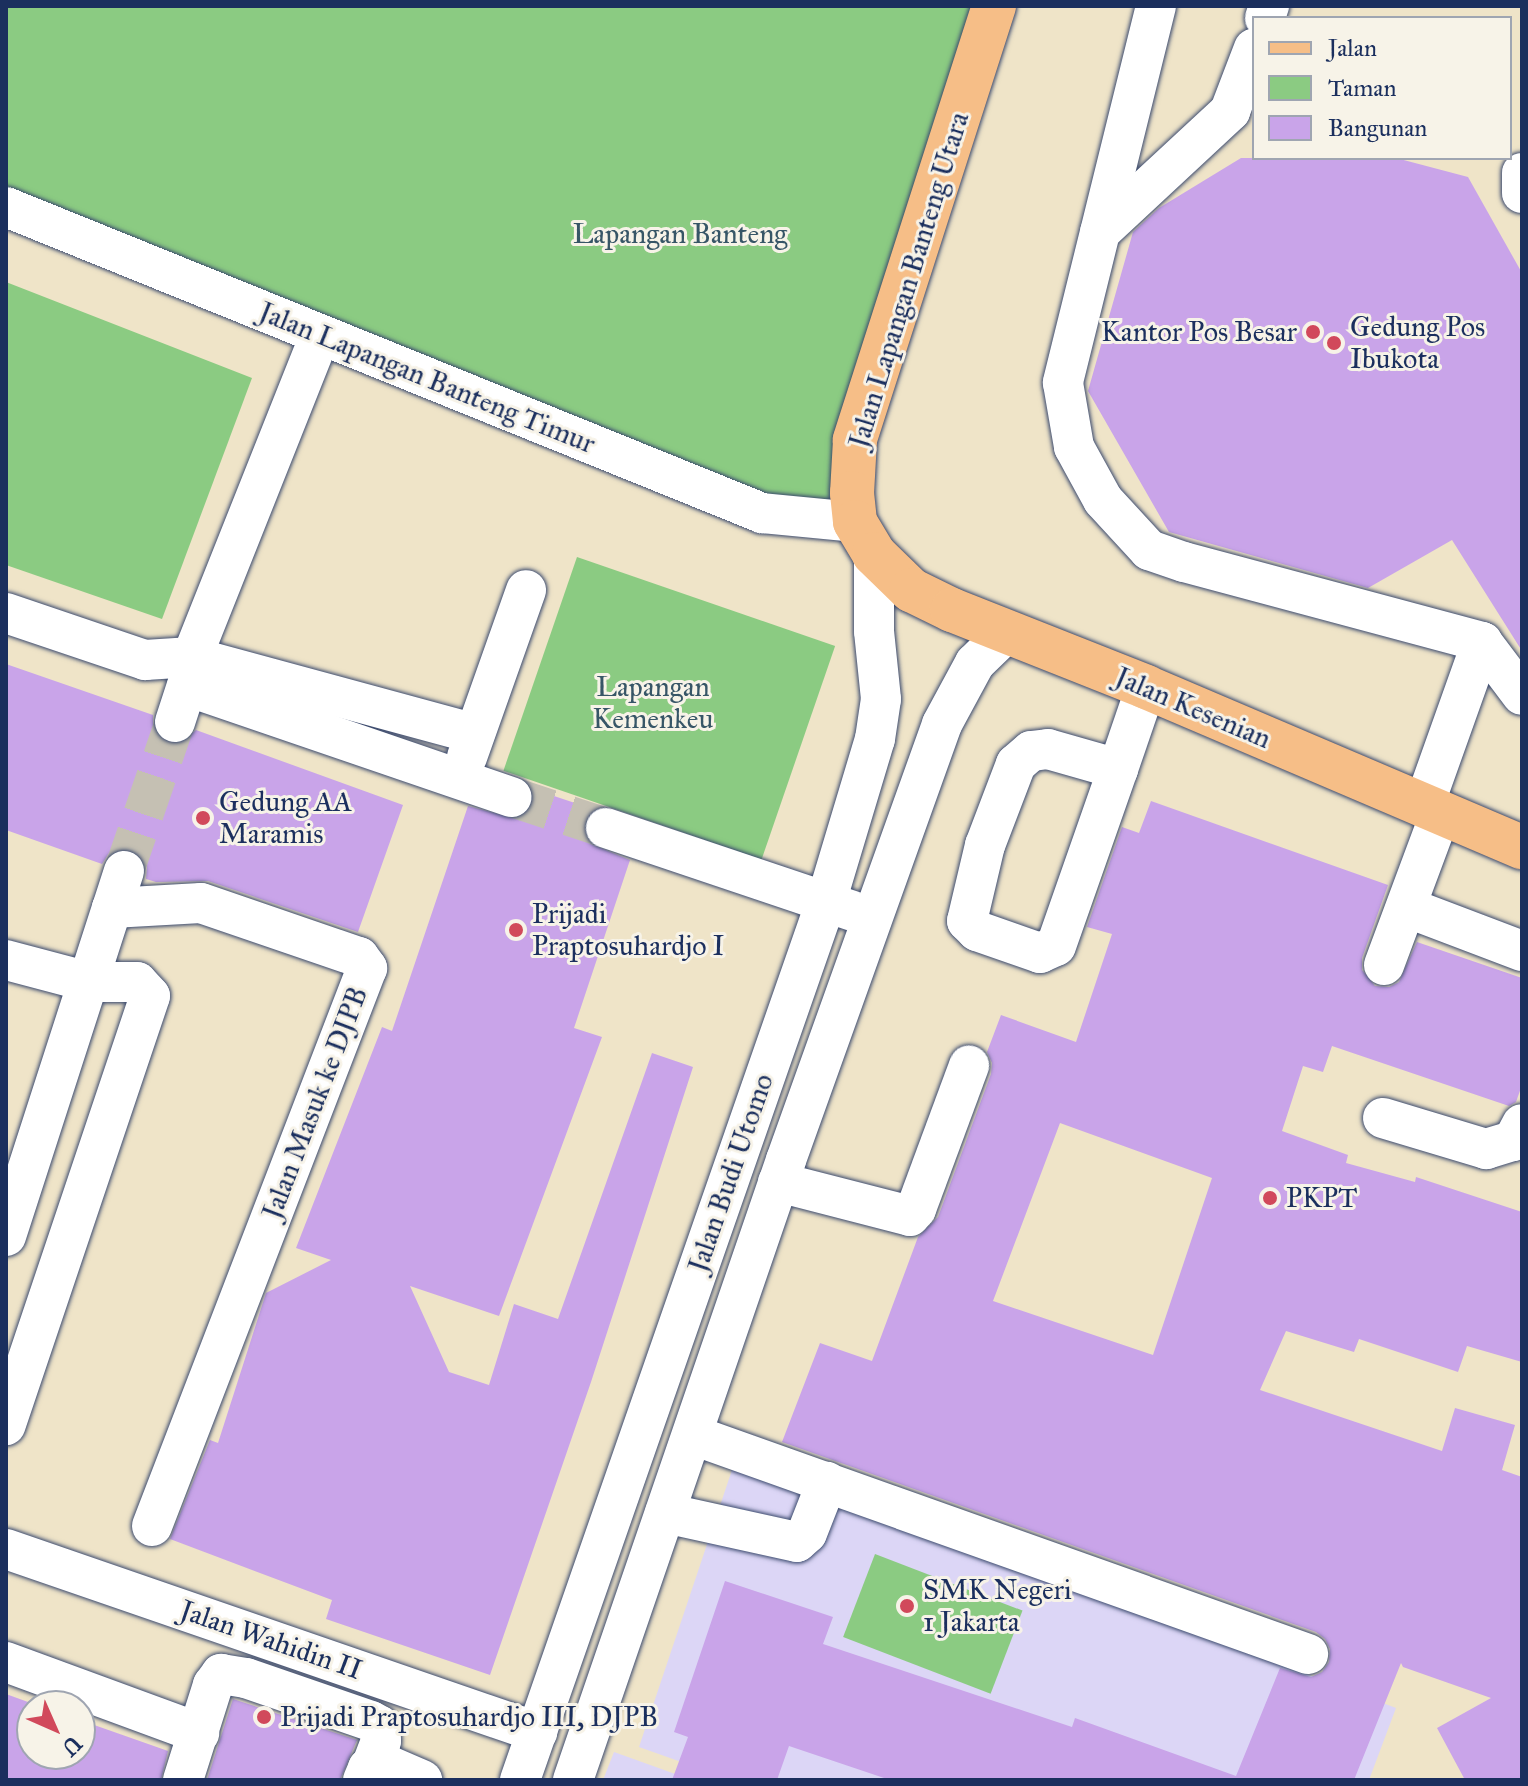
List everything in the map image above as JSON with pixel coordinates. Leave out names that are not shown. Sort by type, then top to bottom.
[{"type":"main road","name":"Jalan Lapangan Banteng Utara","points":[[864,538],[852,493],[855,440],[994,6]]},
{"type":"main road","name":"Jalan Kesenian","points":[[864,538],[911,590],[1522,847]]},
{"type":"street","points":[[1156,6],[1063,383],[1074,447],[1103,500],[1149,550],[1482,642],[1522,695]]},
{"type":"street","points":[[1100,232],[1230,111],[1252,53]]},
{"type":"street","points":[[1522,173],[1522,193]]},
{"type":"street","name":"Jalan Lapangan Banteng Timur","points":[[6,207],[762,513],[864,538]]},
{"type":"street","points":[[184,689],[320,335]]},
{"type":"street","name":"Jalan Budi Utomo","points":[[520,1780],[826,902],[875,739],[881,699],[864,538]]},
{"type":"street","points":[[459,780],[526,590]]},
{"type":"street","points":[[6,613],[145,660],[184,689],[512,797]]},
{"type":"street","name":"Jalan Budi Utomo","points":[[573,1780],[778,1182],[942,724],[975,663],[1007,632]]},
{"type":"street","points":[[1384,965],[1406,907],[1482,642]]},
{"type":"street","points":[[1118,769],[1048,749],[1031,751],[1016,764],[985,845],[967,921],[977,931],[1040,953],[1056,946],[1118,769],[1146,687]]},
{"type":"street","points":[[184,689],[475,734]]},
{"type":"street","points":[[606,828],[871,918]]},
{"type":"street","name":"Jalan Masuk ke DJPB","points":[[89,982],[118,890],[201,903],[359,957],[367,968],[152,1526]]},
{"type":"street","points":[[1406,907],[1522,951]]},
{"type":"street","points":[[6,960],[89,982],[137,982],[150,996],[6,1425]]},
{"type":"street","points":[[6,1236],[89,982]]},
{"type":"street","points":[[778,1182],[910,1216],[916,1209],[969,1066]]},
{"type":"street","points":[[1383,1118],[1486,1149],[1513,1141],[1522,1124]]},
{"type":"street","points":[[693,1435],[1308,1654]]},
{"type":"street","points":[[665,1513],[797,1542],[807,1533],[827,1482]]},
{"type":"street","name":"Jalan Wahidin II","points":[[6,1549],[537,1732]]},
{"type":"street","points":[[6,1662],[199,1733]]},
{"type":"street","points":[[183,1780],[216,1677],[229,1673],[380,1726],[381,1741],[368,1771],[422,1780]]},
{"type":"shaded area","name":"SMK Negeri 1 Jakarta","points":[[736,1458],[1396,1708],[1369,1780],[732,1780],[639,1747]]},
{"type":"shaded area","points":[[614,1752],[692,1780],[603,1780]]},
{"type":"green space","name":"Lapangan Banteng","points":[[6,6],[994,6],[852,493],[804,519],[6,207]]},
{"type":"green space","points":[[6,282],[252,378],[162,619],[6,565]]},
{"type":"green space","name":"Lapangan Kemenkeu","points":[[577,557],[835,646],[762,860],[503,771]]},
{"type":"green space","points":[[875,1554],[1023,1611],[991,1694],[843,1637]]},
{"type":"building","name":"Kantor Pos Besar","points":[[1241,158],[1404,160],[1468,177],[1522,273],[1522,651],[1452,540],[1368,588],[1169,532],[1088,391],[1133,232],[1159,208]]},
{"type":"building","name":"Gedung AA Maramis","points":[[6,664],[153,715],[153,727],[167,743],[180,744],[196,730],[403,805],[358,932],[208,881],[156,882],[146,879],[147,867],[142,856],[130,849],[109,853],[102,864],[6,830]]},
{"type":"building","points":[[533,789],[593,809],[584,821],[588,843],[630,860],[574,1028],[602,1037],[499,1316],[410,1286],[449,1372],[489,1385],[514,1304],[558,1319],[652,1053],[693,1067],[591,1382],[490,1675],[326,1619],[332,1600],[170,1539],[210,1440],[218,1443],[266,1293],[331,1260],[296,1248],[382,1027],[392,1031],[468,806],[517,819],[533,805]]},
{"type":"building","points":[[1151,801],[1388,885],[1362,958],[1362,970],[1375,986],[1389,987],[1399,982],[1417,942],[1522,978],[1522,1085],[1516,1102],[1509,1106],[1332,1046],[1323,1072],[1303,1066],[1282,1131],[1348,1155],[1346,1163],[1415,1182],[1416,1177],[1522,1212],[1522,1362],[1467,1346],[1458,1372],[1359,1339],[1354,1352],[1286,1331],[1260,1390],[1442,1451],[1455,1408],[1515,1425],[1502,1470],[1522,1477],[1522,1780],[1465,1780],[1437,1728],[1491,1698],[1403,1667],[1401,1663],[1354,1780],[890,1780],[789,1746],[777,1780],[672,1780],[688,1737],[674,1732],[725,1581],[833,1617],[823,1644],[1072,1727],[1075,1718],[1236,1776],[1280,1668],[1311,1677],[1322,1672],[1329,1662],[1330,1649],[1325,1639],[1316,1632],[782,1442],[820,1343],[872,1361],[918,1237],[938,1217],[991,1074],[992,1063],[987,1052],[1001,1015],[1076,1042],[1112,934],[1087,927],[1122,827],[1139,833]],"holes":[[[1060,1123],[1212,1178],[1153,1355],[993,1301]]]},
{"type":"building","points":[[6,1694],[16,1698],[16,1770],[96,1770],[96,1726],[168,1751],[161,1780],[6,1780]]},
{"type":"building","name":"Prijadi Praptosuhardjo III, DJPB","points":[[233,1699],[357,1740],[340,1780],[207,1780]]},
{"type":"tunnel","points":[[124,871],[175,722]]},
{"type":"tunnel","points":[[512,797],[606,828]]},
{"type":"place","name":"Kantor Pos Besar","points":[[1313,332]]},
{"type":"place","name":"Gedung Pos Ibukota","points":[[1334,343]]},
{"type":"place","name":"Gedung AA Maramis","points":[[203,818]]},
{"type":"place","name":"Prijadi Praptosuhardjo I","points":[[516,930]]},
{"type":"place","name":"PKPT","points":[[1270,1198]]},
{"type":"place","name":"SMK Negeri 1 Jakarta","points":[[907,1606]]},
{"type":"place","name":"Prijadi Praptosuhardjo III, DJPB","points":[[264,1717]]}]
